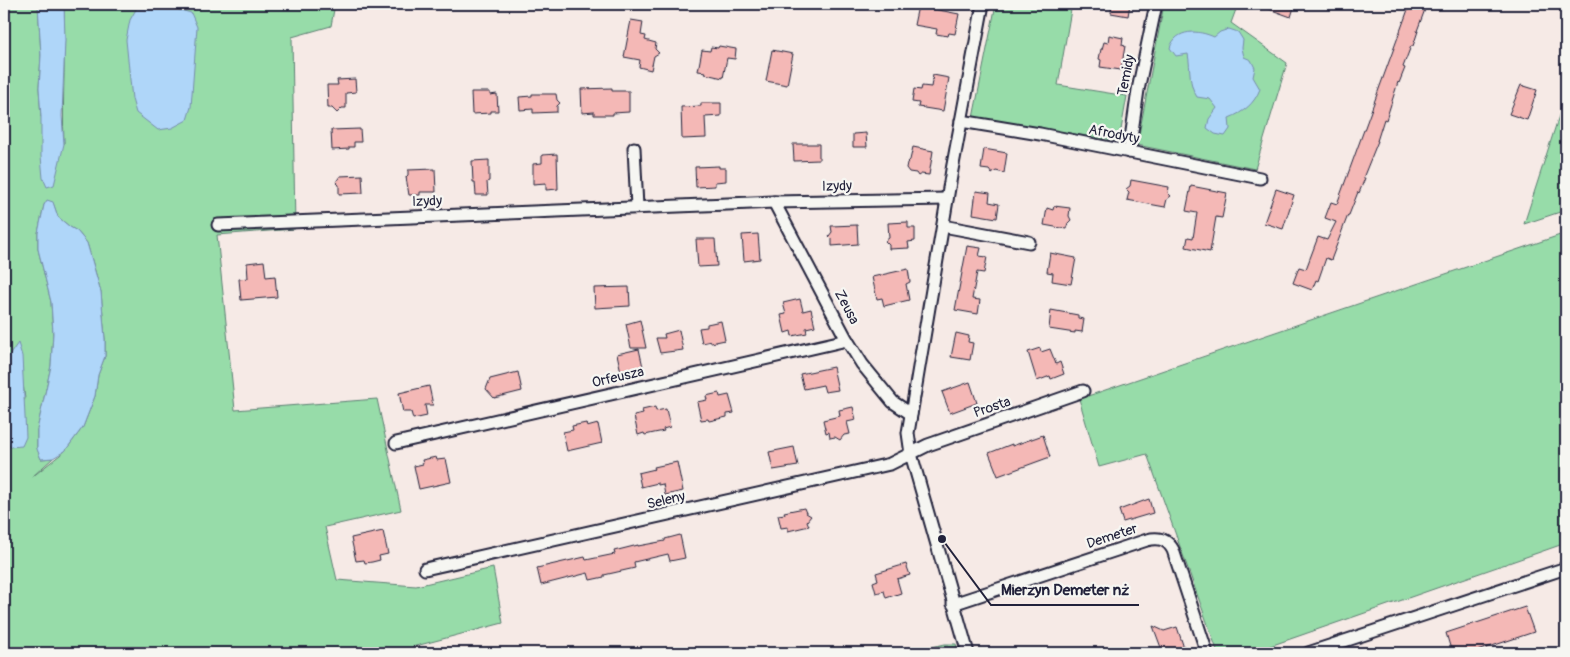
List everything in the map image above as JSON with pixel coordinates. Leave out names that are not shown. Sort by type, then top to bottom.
[{"type":"street","points":[[968,653],[911,454],[908,433],[961,121],[983,4]]},
{"type":"street","name":"Temidy","points":[[1129,152],[1138,90],[1156,4]]},
{"type":"street","name":"Afrodyty","points":[[961,121],[1040,134],[1260,178]]},
{"type":"street","points":[[634,148],[637,207]]},
{"type":"street","name":"Izydy","points":[[218,225],[774,202],[948,199]]},
{"type":"street","name":"Zeusa","points":[[774,202],[847,340],[862,364],[899,407],[911,414]]},
{"type":"street","points":[[943,226],[1030,242]]},
{"type":"street","name":"Orfeusza","points":[[396,443],[847,340]]},
{"type":"street","name":"Prosta","points":[[911,454],[928,445],[1083,391]]},
{"type":"street","name":"Seleny","points":[[425,569],[890,464],[911,454]]},
{"type":"street","name":"Demeter","points":[[953,604],[1147,540],[1160,538],[1170,545],[1173,550],[1206,653]]},
{"type":"street","points":[[1308,653],[1566,568]]},
{"type":"green space","points":[[4,4],[38,4],[41,55],[39,88],[41,117],[64,144],[64,4],[335,4],[331,26],[292,37],[295,229],[217,235],[235,410],[377,399],[401,510],[325,527],[337,580],[416,586],[493,568],[503,623],[412,647],[414,653],[4,653],[4,415],[8,422],[5,431],[25,399],[18,344],[4,363]],"holes":[[[47,201],[53,203],[58,217],[77,231],[87,243],[101,292],[105,356],[98,375],[95,396],[83,427],[65,451],[32,477],[53,458],[41,459],[37,448],[37,430],[51,366],[53,333],[51,302],[38,249],[38,233],[44,205]]]},
{"type":"green space","points":[[996,4],[1072,4],[1058,85],[1127,96],[1119,141],[973,118]]},
{"type":"green space","points":[[1164,4],[1238,4],[1231,23],[1287,63],[1255,169],[1137,145]]},
{"type":"green space","points":[[1566,94],[1566,210],[1524,224]]},
{"type":"green space","points":[[1566,233],[1566,543],[1250,653],[1218,653],[1147,454],[1099,467],[1079,399]]},
{"type":"green space","points":[[945,644],[956,644],[959,653],[906,653]]},
{"type":"water","points":[[38,4],[64,4],[65,40],[62,116],[64,144],[54,185],[47,187],[43,178],[41,156],[39,88],[41,55]]},
{"type":"water","points":[[139,4],[158,4],[191,13],[197,27],[191,107],[187,120],[172,128],[158,130],[136,113],[132,99],[126,40],[130,20]]},
{"type":"water","points":[[1229,29],[1238,32],[1243,40],[1244,57],[1251,60],[1255,68],[1253,77],[1260,89],[1248,107],[1229,118],[1230,129],[1225,136],[1215,134],[1207,128],[1209,119],[1217,108],[1210,99],[1197,97],[1194,92],[1188,54],[1176,56],[1170,48],[1177,37],[1189,32],[1202,33],[1214,37],[1220,32]]},
{"type":"water","points":[[47,200],[53,202],[58,217],[77,231],[87,243],[101,292],[105,356],[98,375],[95,396],[83,427],[65,451],[53,458],[41,459],[37,449],[37,430],[51,366],[53,333],[51,302],[38,249],[38,233],[44,205]]},
{"type":"water","points":[[18,343],[22,356],[26,437],[22,446],[10,447],[5,431],[8,422],[4,415],[4,363]]},
{"type":"building","points":[[1112,4],[1130,4],[1128,16],[1111,13]]},
{"type":"building","points":[[1258,4],[1295,4],[1291,17]]},
{"type":"building","points":[[1410,4],[1427,4],[1413,46],[1411,46],[1403,67],[1405,68],[1398,82],[1386,120],[1384,119],[1378,141],[1363,178],[1365,178],[1348,215],[1331,260],[1326,258],[1318,281],[1316,280],[1312,290],[1293,283],[1299,267],[1306,269],[1318,237],[1327,240],[1336,222],[1325,218],[1331,202],[1337,204]]},
{"type":"building","points":[[918,6],[959,14],[955,34],[949,33],[948,36],[936,34],[937,29],[914,25]]},
{"type":"building","points":[[631,20],[643,22],[641,35],[646,36],[645,40],[656,43],[655,49],[659,53],[654,56],[651,70],[639,67],[640,60],[624,57]]},
{"type":"building","points":[[1109,35],[1123,38],[1122,45],[1125,46],[1121,70],[1100,67],[1101,49],[1104,42],[1108,43]]},
{"type":"building","points":[[719,46],[736,49],[735,59],[727,58],[723,78],[698,71],[702,50],[710,51],[711,47],[718,48]]},
{"type":"building","points":[[772,50],[793,54],[787,85],[766,81]]},
{"type":"building","points":[[933,75],[949,78],[943,111],[918,107],[919,103],[912,102],[914,89],[921,90],[922,86],[931,87]]},
{"type":"building","points":[[355,79],[356,92],[346,93],[346,108],[342,108],[337,113],[332,108],[328,108],[327,85],[338,85],[337,80]]},
{"type":"building","points":[[1521,85],[1537,90],[1527,120],[1509,114]]},
{"type":"building","points":[[612,88],[612,91],[629,91],[629,112],[613,113],[613,115],[594,115],[594,112],[582,113],[581,89]]},
{"type":"building","points":[[471,92],[490,92],[490,95],[497,94],[498,111],[472,114]]},
{"type":"building","points":[[532,94],[556,94],[557,100],[560,103],[557,106],[557,112],[533,113],[533,109],[520,110],[519,97],[532,96]]},
{"type":"building","points":[[701,103],[721,103],[721,116],[705,117],[706,138],[682,139],[681,107],[701,106]]},
{"type":"building","points":[[360,129],[361,142],[354,142],[354,147],[349,147],[349,149],[332,150],[331,130]]},
{"type":"building","points":[[866,133],[867,147],[853,147],[853,134]]},
{"type":"building","points":[[793,144],[819,144],[819,160],[794,161]]},
{"type":"building","points":[[913,147],[933,151],[929,175],[921,174],[918,176],[916,173],[909,172],[906,168]]},
{"type":"building","points":[[984,149],[1007,153],[1004,173],[996,171],[992,174],[989,170],[981,169]]},
{"type":"building","points":[[557,154],[558,189],[546,190],[546,183],[533,184],[533,164],[542,163],[542,155]]},
{"type":"building","points":[[489,160],[488,195],[476,195],[472,161]]},
{"type":"building","points":[[719,166],[719,168],[726,168],[726,181],[715,182],[715,186],[696,187],[695,167]]},
{"type":"building","points":[[435,169],[436,192],[420,192],[420,195],[409,195],[406,177],[408,170]]},
{"type":"building","points":[[362,175],[363,193],[339,194],[339,185],[336,182],[340,176]]},
{"type":"building","points":[[1131,180],[1169,187],[1168,193],[1171,196],[1167,199],[1165,207],[1127,200],[1129,192],[1126,189],[1130,186]]},
{"type":"building","points":[[1191,186],[1227,193],[1222,218],[1216,217],[1210,252],[1186,247],[1188,237],[1193,238],[1197,213],[1186,211]]},
{"type":"building","points":[[1276,189],[1294,195],[1283,229],[1264,223]]},
{"type":"building","points":[[976,191],[990,193],[989,202],[999,204],[997,218],[973,214]]},
{"type":"building","points":[[1054,206],[1070,208],[1069,216],[1071,220],[1066,229],[1044,225],[1047,208],[1053,210]]},
{"type":"building","points":[[908,222],[908,228],[915,228],[915,241],[908,242],[909,248],[889,249],[889,245],[885,241],[889,238],[888,223]]},
{"type":"building","points":[[857,225],[858,244],[832,246],[832,239],[829,236],[832,232],[831,226]]},
{"type":"building","points":[[758,234],[760,259],[744,261],[742,235]]},
{"type":"building","points":[[696,239],[715,239],[717,266],[698,267]]},
{"type":"building","points":[[967,246],[981,248],[979,256],[987,257],[984,273],[977,272],[972,299],[980,300],[978,314],[955,310]]},
{"type":"building","points":[[1050,253],[1076,258],[1071,284],[1052,281],[1053,273],[1047,272]]},
{"type":"building","points":[[264,261],[266,277],[275,276],[277,297],[241,300],[239,279],[248,278],[247,263]]},
{"type":"building","points":[[908,269],[910,282],[906,284],[909,300],[884,306],[882,298],[877,299],[872,277]]},
{"type":"building","points":[[629,287],[630,306],[595,308],[594,288]]},
{"type":"building","points":[[800,299],[803,311],[811,309],[815,326],[806,328],[807,333],[792,336],[791,331],[785,333],[781,315],[786,314],[783,303]]},
{"type":"building","points":[[1051,310],[1078,315],[1078,318],[1084,319],[1082,332],[1075,331],[1075,333],[1049,329]]},
{"type":"building","points":[[640,320],[646,348],[631,348],[626,324]]},
{"type":"building","points":[[721,321],[725,340],[702,343],[699,328]]},
{"type":"building","points":[[679,330],[683,350],[660,353],[656,338],[665,338],[664,334]]},
{"type":"building","points":[[956,333],[969,336],[968,342],[973,343],[970,360],[951,357]]},
{"type":"building","points":[[1040,348],[1041,352],[1050,349],[1056,364],[1060,362],[1064,374],[1051,379],[1050,376],[1037,381],[1028,352]]},
{"type":"building","points":[[639,349],[643,367],[621,372],[617,354]]},
{"type":"building","points":[[833,367],[838,390],[825,392],[823,385],[804,389],[800,374]]},
{"type":"building","points":[[518,372],[522,391],[494,398],[486,389],[490,379]]},
{"type":"building","points":[[970,382],[977,403],[950,413],[942,392]]},
{"type":"building","points":[[429,386],[433,405],[425,405],[427,416],[413,419],[411,412],[403,412],[399,393]]},
{"type":"building","points":[[719,393],[720,397],[729,395],[734,413],[727,414],[727,417],[709,421],[708,419],[701,420],[697,402],[707,400],[706,396]]},
{"type":"building","points":[[655,407],[656,411],[666,409],[670,427],[663,429],[664,431],[638,435],[634,416],[643,414],[642,410]]},
{"type":"building","points":[[853,407],[856,420],[847,422],[850,434],[844,435],[840,440],[835,437],[830,438],[829,432],[826,433],[823,420],[840,416],[839,410]]},
{"type":"building","points":[[586,423],[587,427],[598,424],[602,443],[567,451],[563,432],[573,430],[572,426]]},
{"type":"building","points":[[1043,435],[1050,457],[998,476],[989,453]]},
{"type":"building","points":[[794,447],[798,466],[773,470],[769,452]]},
{"type":"building","points":[[436,457],[437,460],[446,459],[451,482],[419,489],[414,466],[423,464],[422,460]]},
{"type":"building","points":[[677,462],[683,491],[665,495],[663,484],[658,485],[658,483],[641,487],[638,473]]},
{"type":"building","points":[[1149,499],[1153,513],[1123,522],[1119,510]]},
{"type":"building","points":[[804,508],[806,513],[811,516],[807,521],[809,526],[788,531],[788,527],[781,528],[778,515]]},
{"type":"building","points":[[383,531],[388,554],[379,556],[380,560],[372,562],[356,561],[351,538]]},
{"type":"building","points":[[680,535],[685,558],[670,561],[668,554],[634,562],[635,568],[604,575],[604,577],[590,580],[588,573],[541,585],[537,568],[585,557],[586,560],[615,554],[614,551],[665,541],[665,539]]},
{"type":"building","points":[[906,564],[910,575],[897,579],[901,593],[886,598],[884,591],[876,593],[873,582],[878,580],[876,573]]},
{"type":"building","points":[[1525,607],[1534,632],[1471,653],[1452,653],[1446,633]]},
{"type":"building","points":[[1153,626],[1164,631],[1177,627],[1185,651],[1163,653]]},
{"type":"place","name":"Mierzyn Demeter nż","points":[[942,539]]}]
